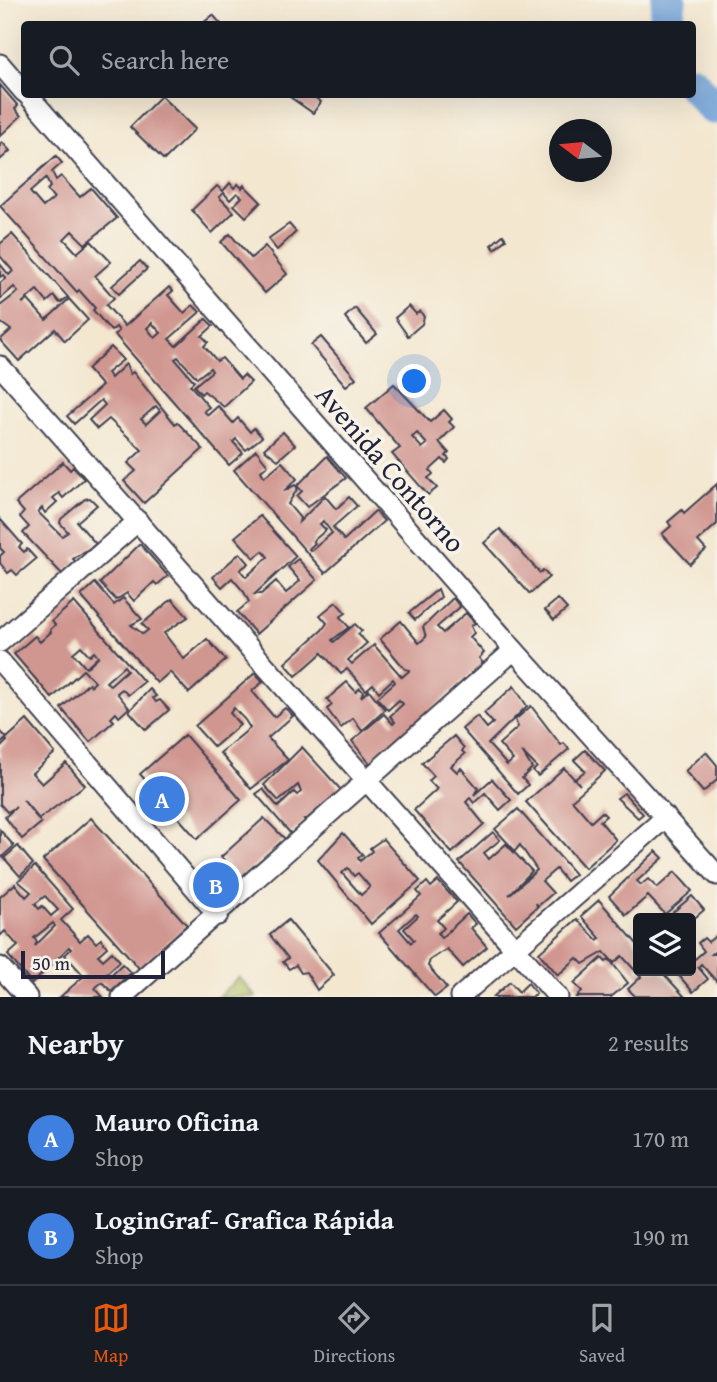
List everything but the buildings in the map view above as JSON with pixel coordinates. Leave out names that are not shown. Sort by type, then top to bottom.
[{"type":"street","name":"Avenida Contorno","points":[[0,64],[21,87]]},
{"type":"street","name":"Avenida Contorno","points":[[30,98],[514,650],[717,875]]},
{"type":"street","points":[[0,366],[558,997]]},
{"type":"street","points":[[0,642],[138,521]]},
{"type":"street","points":[[122,997],[218,915],[514,650]]},
{"type":"street","points":[[0,661],[218,915]]},
{"type":"street","points":[[460,997],[666,817]]},
{"type":"street","points":[[0,967],[27,997]]},
{"type":"green space","points":[[239,977],[256,997],[218,997]]},
{"type":"waterway","points":[[666,21],[669,0]]},
{"type":"waterway","points":[[696,88],[713,107],[717,107]]},
{"type":"place","name":"Mauro Oficina","points":[[162,799]]},
{"type":"place","name":"LoginGraf- Grafica Rápida","points":[[216,885]]}]
